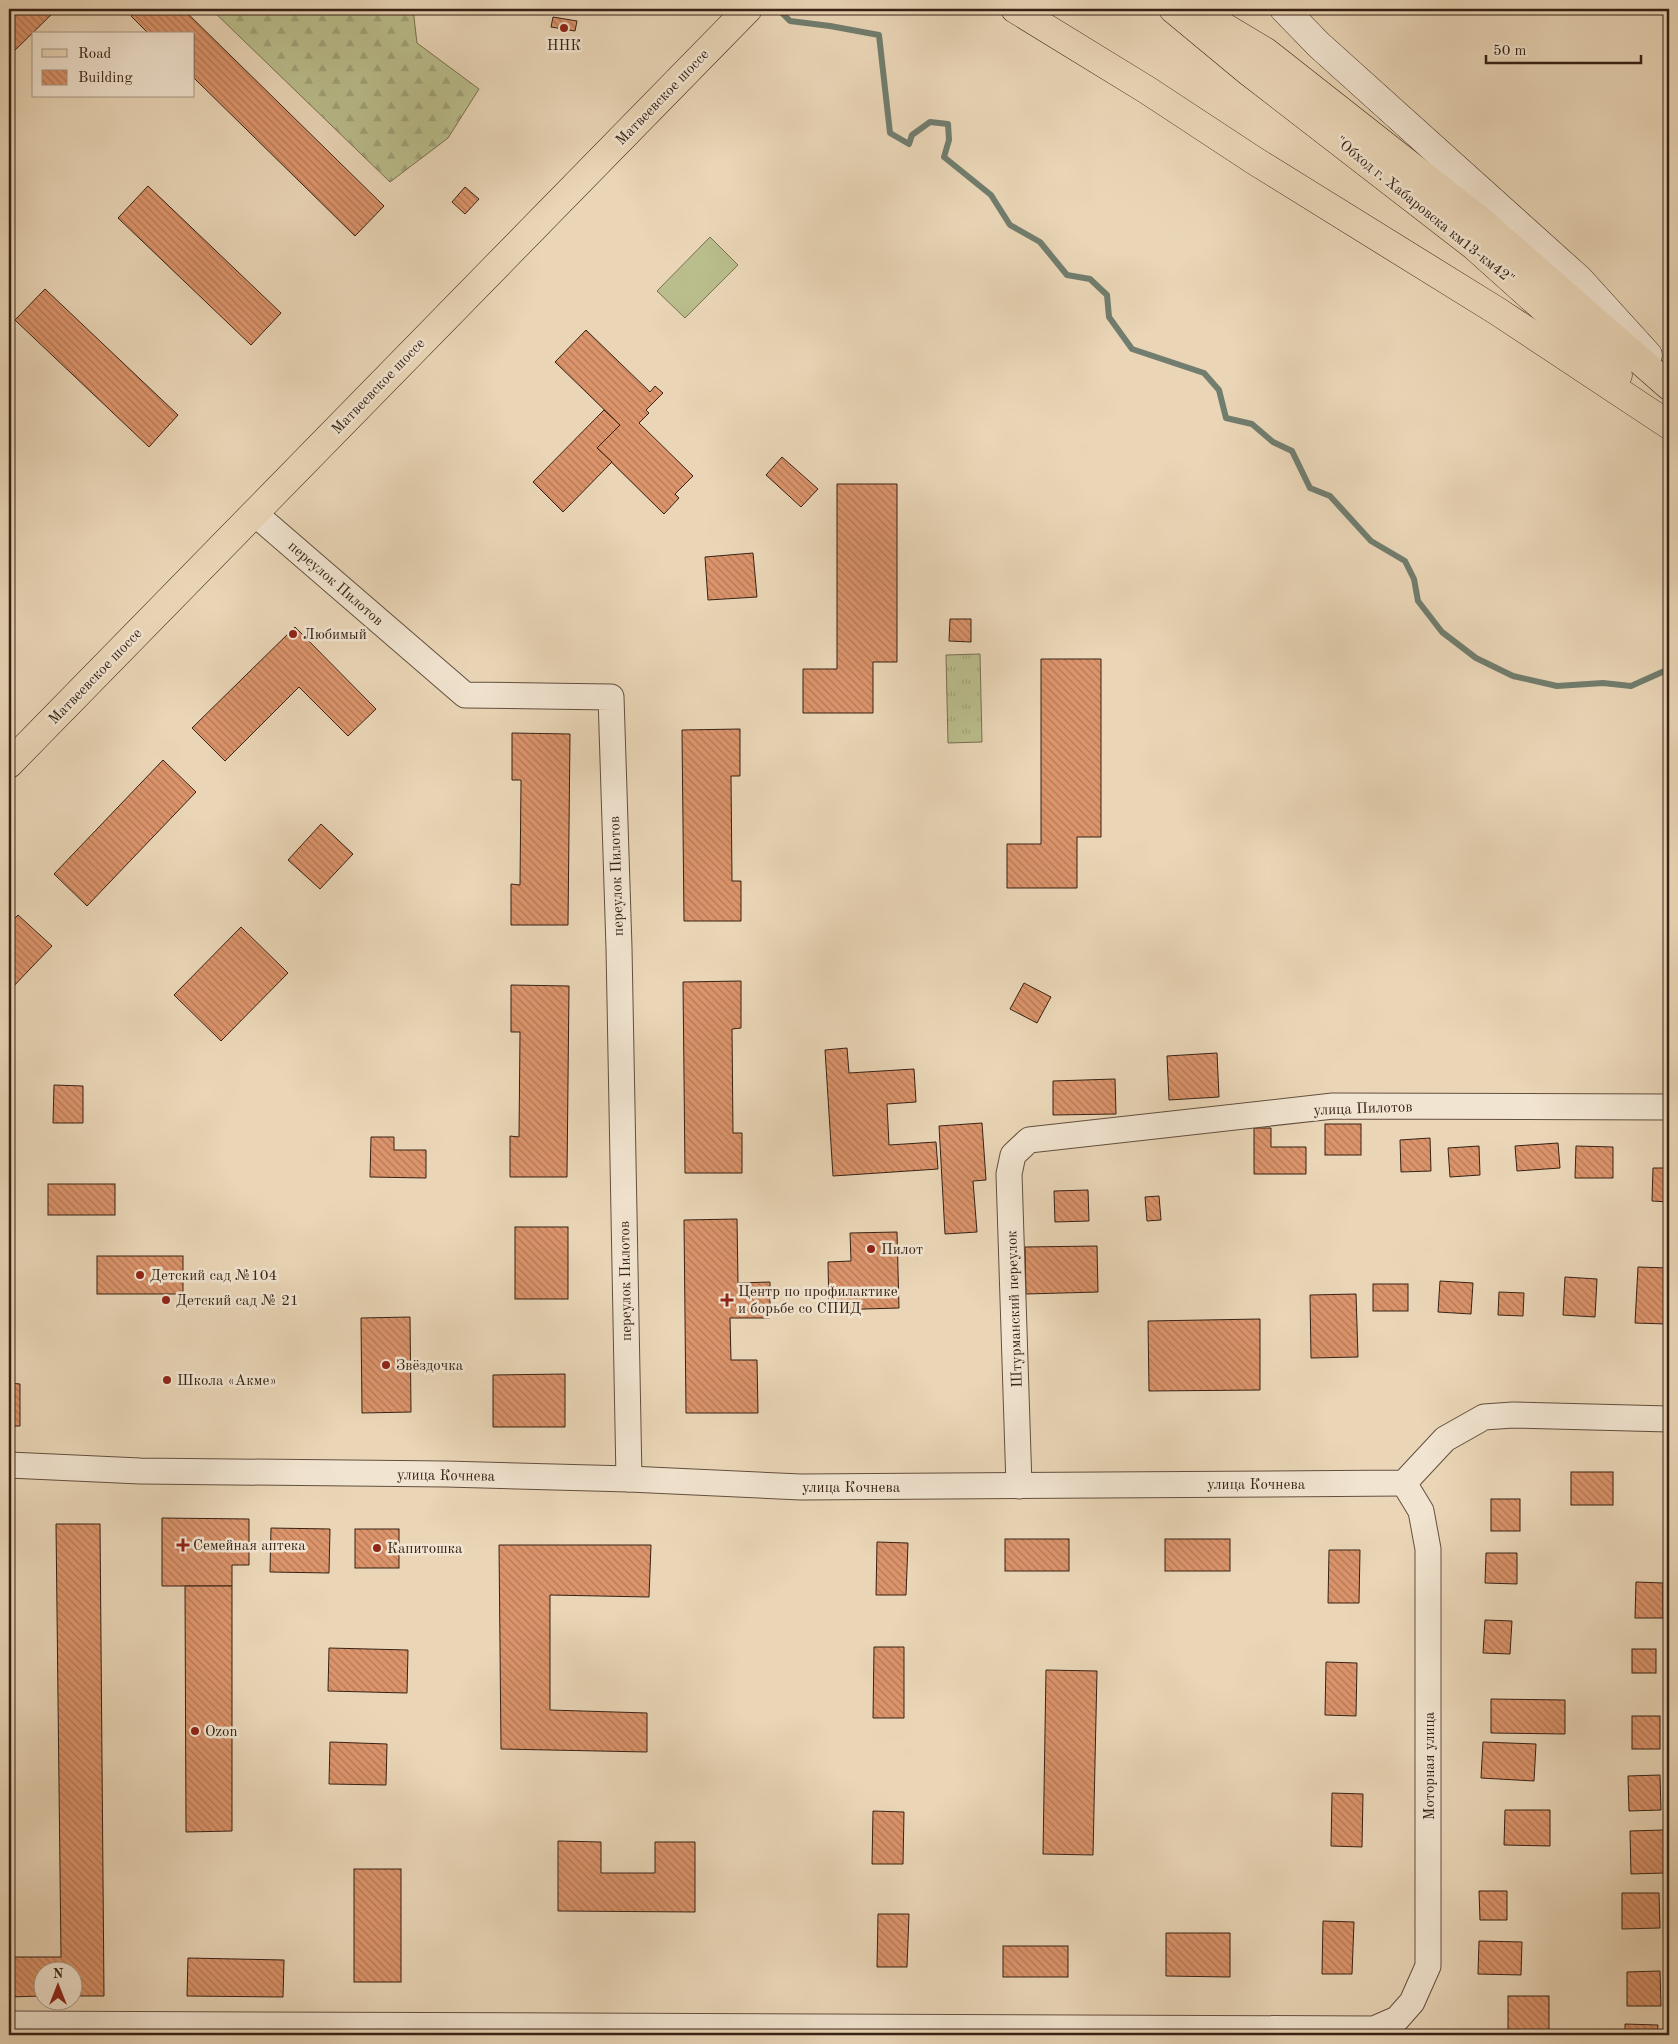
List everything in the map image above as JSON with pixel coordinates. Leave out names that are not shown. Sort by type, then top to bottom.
[{"type":"main road","points":[[1015,9],[1148,90],[1255,161],[1497,311],[1669,425]]},
{"type":"main road","name":"\"Обход г. Хабаровска км13-км42\"","points":[[1173,9],[1249,72],[1474,246],[1669,420]]},
{"type":"main road","name":"\"Обход г. Хабаровска км13-км42\"","points":[[1194,9],[1266,52],[1482,222],[1669,386]]},
{"type":"main road","points":[[1284,9],[1320,45],[1579,279],[1669,378]]},
{"type":"main road","name":"Матвеевское шоссе","points":[[9,764],[742,16]]},
{"type":"street","name":"переулок Пилотов","points":[[254,513],[466,695],[611,698],[619,968],[629,1479]]},
{"type":"street","name":"улица Пилотов","points":[[1028,1140],[1333,1106],[1669,1107]]},
{"type":"street","name":"Штурманский переулок","points":[[1019,1486],[1009,1174],[1013,1155],[1028,1140]]},
{"type":"street","points":[[1404,1483],[1445,1439],[1484,1417],[1513,1415],[1669,1419]]},
{"type":"street","name":"улица Кочнева","points":[[9,1464],[140,1471],[446,1474],[629,1479],[801,1487],[1404,1483]]},
{"type":"street","name":"Моторная улица","points":[[9,2024],[1374,2029],[1397,2020],[1412,2002],[1428,1966],[1428,1549],[1421,1511],[1404,1483]]},
{"type":"green space","points":[[211,9],[413,9],[417,43],[479,89],[448,138],[390,182]]},
{"type":"green space","points":[[710,237],[738,265],[685,318],[657,291]]},
{"type":"green space","points":[[980,654],[982,742],[948,743],[946,655]]},
{"type":"building","points":[[9,9],[57,9],[32,32],[9,56]]},
{"type":"building","points":[[139,9],[183,9],[384,206],[355,236],[195,79],[195,32],[147,32],[131,16]]},
{"type":"building","points":[[553,17],[577,21],[575,31],[551,27]]},
{"type":"building","points":[[148,186],[281,313],[251,345],[118,218]]},
{"type":"building","points":[[465,187],[479,199],[465,214],[452,202]]},
{"type":"building","points":[[45,289],[178,415],[149,447],[15,320]]},
{"type":"building","points":[[586,330],[650,392],[655,386],[663,393],[646,410],[649,413],[639,423],[693,476],[675,494],[679,498],[664,514],[597,448],[620,425],[555,362]]},
{"type":"building","points":[[604,410],[620,425],[597,448],[612,462],[563,512],[533,482]]},
{"type":"building","points":[[782,457],[818,489],[801,507],[766,475]]},
{"type":"building","points":[[837,484],[897,484],[897,662],[873,662],[873,713],[803,713],[803,669],[837,669]]},
{"type":"building","points":[[753,553],[757,597],[708,600],[705,557]]},
{"type":"building","points":[[950,619],[971,619],[971,642],[949,641]]},
{"type":"building","points":[[295,627],[376,709],[348,736],[299,687],[225,761],[192,728]]},
{"type":"building","points":[[1041,659],[1101,659],[1101,837],[1077,837],[1077,888],[1007,888],[1007,844],[1041,844]]},
{"type":"building","points":[[740,729],[740,776],[731,776],[732,881],[741,881],[741,921],[684,921],[682,730]]},
{"type":"building","points":[[512,733],[570,734],[568,925],[511,925],[511,884],[520,885],[521,780],[512,780]]},
{"type":"building","points":[[163,760],[196,792],[87,906],[54,874]]},
{"type":"building","points":[[321,824],[353,854],[320,889],[288,860]]},
{"type":"building","points":[[18,915],[52,946],[9,991],[9,924]]},
{"type":"building","points":[[241,927],[288,973],[221,1041],[174,995]]},
{"type":"building","points":[[741,981],[741,1028],[732,1029],[733,1133],[742,1133],[742,1173],[685,1173],[683,982]]},
{"type":"building","points":[[1024,983],[1051,997],[1037,1023],[1010,1009]]},
{"type":"building","points":[[511,985],[569,986],[567,1177],[510,1177],[510,1136],[519,1137],[520,1032],[511,1032]]},
{"type":"building","points":[[847,1048],[849,1073],[914,1069],[916,1102],[887,1104],[889,1145],[936,1142],[938,1169],[833,1176],[825,1050]]},
{"type":"building","points":[[1217,1053],[1219,1097],[1169,1100],[1167,1056]]},
{"type":"building","points":[[1115,1079],[1116,1114],[1053,1115],[1053,1081]]},
{"type":"building","points":[[54,1085],[83,1086],[83,1123],[53,1123]]},
{"type":"building","points":[[982,1123],[986,1180],[973,1181],[977,1232],[945,1234],[939,1126]]},
{"type":"building","points":[[1325,1124],[1361,1124],[1361,1155],[1325,1155]]},
{"type":"building","points":[[1254,1128],[1271,1128],[1271,1147],[1306,1147],[1306,1174],[1254,1174]]},
{"type":"building","points":[[371,1137],[394,1137],[394,1150],[426,1150],[426,1178],[370,1177]]},
{"type":"building","points":[[1430,1138],[1431,1171],[1401,1172],[1400,1140]]},
{"type":"building","points":[[1558,1143],[1560,1168],[1517,1171],[1515,1146]]},
{"type":"building","points":[[1479,1146],[1480,1175],[1450,1177],[1448,1148]]},
{"type":"building","points":[[1576,1146],[1613,1147],[1613,1178],[1575,1178]]},
{"type":"building","points":[[1653,1168],[1669,1168],[1669,1202],[1652,1201]]},
{"type":"building","points":[[48,1184],[115,1184],[115,1215],[48,1215]]},
{"type":"building","points":[[1088,1190],[1089,1221],[1055,1222],[1054,1191]]},
{"type":"building","points":[[1159,1196],[1161,1220],[1147,1221],[1145,1197]]},
{"type":"building","name":"Центр по профилактике и борьбе со СПИД","points":[[737,1219],[738,1283],[770,1282],[770,1318],[730,1318],[731,1360],[757,1360],[758,1413],[686,1413],[684,1220]]},
{"type":"building","points":[[515,1227],[568,1227],[568,1299],[515,1299]]},
{"type":"building","points":[[897,1232],[899,1308],[829,1310],[828,1262],[851,1261],[850,1233]]},
{"type":"building","points":[[1097,1246],[1098,1292],[1026,1294],[1025,1247]]},
{"type":"building","name":"Детский сад №104","points":[[97,1256],[183,1256],[183,1294],[97,1294]]},
{"type":"building","points":[[1638,1267],[1669,1268],[1666,1324],[1635,1323]]},
{"type":"building","points":[[1565,1277],[1597,1279],[1595,1317],[1563,1315]]},
{"type":"building","points":[[1440,1281],[1473,1283],[1471,1314],[1438,1312]]},
{"type":"building","points":[[1373,1284],[1408,1284],[1408,1311],[1373,1311]]},
{"type":"building","points":[[1499,1292],[1524,1293],[1523,1316],[1498,1315]]},
{"type":"building","points":[[1356,1294],[1358,1357],[1311,1358],[1310,1295]]},
{"type":"building","name":"Звёздочка","points":[[410,1317],[411,1412],[362,1413],[361,1318]]},
{"type":"building","points":[[1260,1319],[1260,1390],[1149,1391],[1148,1321]]},
{"type":"building","points":[[565,1374],[565,1427],[493,1427],[493,1375]]},
{"type":"building","points":[[9,1383],[20,1384],[20,1426],[9,1426]]},
{"type":"building","points":[[1571,1472],[1613,1472],[1613,1505],[1571,1505]]},
{"type":"building","points":[[1491,1499],[1520,1499],[1520,1531],[1491,1531]]},
{"type":"building","points":[[162,1518],[249,1519],[249,1565],[232,1565],[232,1586],[162,1586]]},
{"type":"building","points":[[9,1520],[13,1520],[12,1564],[9,1564]]},
{"type":"building","points":[[56,1524],[100,1524],[104,1996],[82,1996],[82,1962],[32,1962],[32,1996],[9,1997],[9,1957],[61,1957]]},
{"type":"building","points":[[271,1528],[330,1529],[329,1573],[270,1572]]},
{"type":"building","name":"Капитошка","points":[[355,1529],[399,1529],[399,1568],[355,1568]]},
{"type":"building","points":[[1005,1539],[1069,1539],[1069,1571],[1005,1571]]},
{"type":"building","points":[[1165,1539],[1230,1539],[1230,1571],[1165,1571]]},
{"type":"building","points":[[877,1542],[908,1543],[906,1595],[876,1595]]},
{"type":"building","points":[[499,1545],[651,1545],[649,1597],[550,1595],[550,1710],[647,1713],[647,1752],[501,1749]]},
{"type":"building","points":[[1329,1550],[1360,1550],[1359,1603],[1328,1603]]},
{"type":"building","points":[[1486,1553],[1517,1553],[1517,1584],[1485,1583]]},
{"type":"building","points":[[1636,1582],[1663,1583],[1663,1618],[1635,1618]]},
{"type":"building","points":[[185,1586],[232,1586],[232,1831],[186,1832]]},
{"type":"building","points":[[1485,1620],[1512,1621],[1510,1654],[1483,1653]]},
{"type":"building","points":[[874,1647],[904,1647],[904,1718],[873,1718]]},
{"type":"building","points":[[329,1648],[408,1650],[407,1693],[328,1691]]},
{"type":"building","points":[[1632,1649],[1656,1649],[1656,1673],[1632,1673]]},
{"type":"building","points":[[1326,1662],[1357,1663],[1356,1716],[1325,1715]]},
{"type":"building","points":[[1046,1670],[1097,1671],[1093,1855],[1043,1854]]},
{"type":"building","points":[[1491,1699],[1565,1700],[1565,1734],[1491,1733]]},
{"type":"building","points":[[1632,1716],[1660,1716],[1660,1749],[1632,1749]]},
{"type":"building","points":[[330,1742],[387,1744],[386,1785],[329,1784]]},
{"type":"building","points":[[1483,1742],[1536,1744],[1534,1781],[1481,1778]]},
{"type":"building","points":[[1660,1775],[1661,1810],[1629,1811],[1628,1776]]},
{"type":"building","points":[[1332,1793],[1363,1794],[1362,1847],[1331,1846]]},
{"type":"building","points":[[1505,1810],[1550,1810],[1550,1846],[1504,1845]]},
{"type":"building","points":[[873,1811],[904,1812],[903,1864],[872,1864]]},
{"type":"building","points":[[1664,1830],[1665,1873],[1631,1874],[1630,1831]]},
{"type":"building","points":[[558,1841],[601,1842],[601,1873],[655,1873],[655,1842],[695,1842],[695,1912],[558,1911]]},
{"type":"building","points":[[354,1869],[401,1869],[401,1982],[354,1982]]},
{"type":"building","points":[[1479,1891],[1507,1891],[1507,1920],[1480,1920]]},
{"type":"building","points":[[1622,1893],[1659,1893],[1660,1928],[1622,1929]]},
{"type":"building","points":[[878,1914],[909,1914],[907,1967],[877,1967]]},
{"type":"building","points":[[1323,1921],[1354,1922],[1352,1974],[1322,1974]]},
{"type":"building","points":[[1166,1933],[1230,1933],[1230,1977],[1166,1976]]},
{"type":"building","points":[[1479,1941],[1522,1942],[1521,1975],[1478,1974]]},
{"type":"building","points":[[1003,1946],[1068,1946],[1068,1977],[1003,1977]]},
{"type":"building","points":[[188,1958],[284,1960],[283,1997],[187,1996]]},
{"type":"building","points":[[1660,1971],[1661,2006],[1627,2006],[1627,1972]]},
{"type":"building","points":[[1508,1996],[1549,1996],[1549,2035],[1508,2035]]},
{"type":"building","points":[[1625,2024],[1658,2025],[1657,2035],[1625,2035]]},
{"type":"waterway","points":[[778,9],[790,21],[879,35],[890,133],[909,144],[912,135],[930,122],[948,124],[949,140],[944,157],[991,195],[1010,225],[1040,242],[1067,275],[1090,279],[1107,295],[1109,317],[1132,349],[1204,373],[1219,390],[1226,418],[1252,424],[1273,442],[1292,451],[1310,488],[1330,496],[1371,541],[1405,561],[1414,579],[1418,601],[1442,632],[1476,658],[1513,676],[1557,686],[1603,683],[1631,686],[1669,669]]},
{"type":"place","name":"ННК","points":[[564,28]]},
{"type":"place","name":"Любимый","points":[[293,634]]},
{"type":"place","name":"Пилот","points":[[871,1249]]},
{"type":"place","name":"Детский сад №104","points":[[140,1275]]},
{"type":"place","name":"Детский сад № 21","points":[[166,1300]]},
{"type":"place","name":"Центр по профилактике и борьбе со СПИД","points":[[727,1300]]},
{"type":"place","name":"Звёздочка","points":[[386,1365]]},
{"type":"place","name":"Школа «Акме»","points":[[167,1380]]},
{"type":"place","name":"Семейная аптека","points":[[183,1545]]},
{"type":"place","name":"Капитошка","points":[[377,1548]]},
{"type":"place","name":"Ozon","points":[[195,1731]]}]
